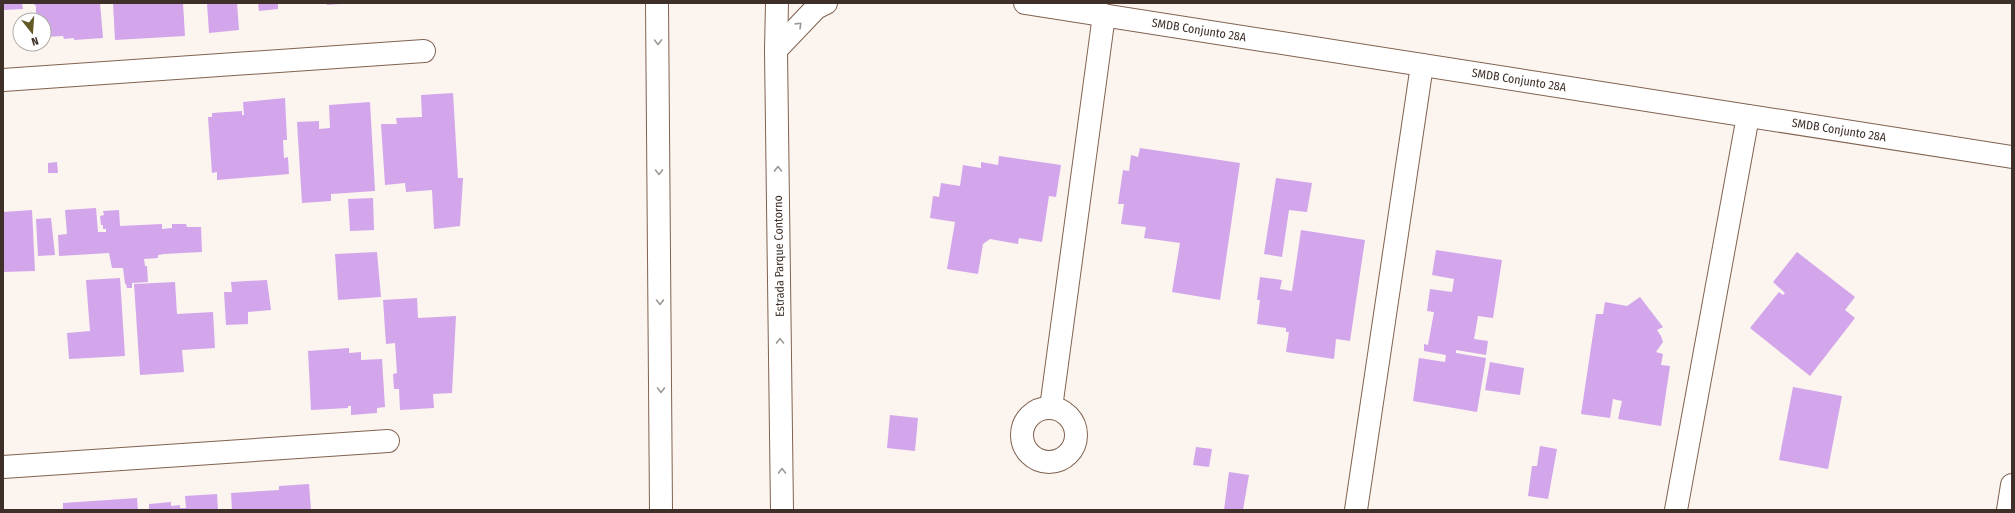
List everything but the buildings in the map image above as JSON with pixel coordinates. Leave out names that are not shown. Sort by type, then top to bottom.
[{"type":"main road","points":[[658,3],[661,510]]},
{"type":"main road","name":"Estrada Parque Contorno","points":[[777,3],[776,50],[782,510]]},
{"type":"main road","points":[[776,50],[816,8],[826,3]]},
{"type":"main road","name":"SMDB Conjunto 28A","points":[[1028,3],[2012,157]]},
{"type":"main road","points":[[1051,408],[1104,15]]},
{"type":"main road","points":[[3,80],[424,51]]},
{"type":"main road","points":[[1356,510],[1422,65]]},
{"type":"main road","points":[[1676,510],[1748,116]]},
{"type":"main road","points":[[3,467],[388,441]]},
{"type":"main road","points":[[2008,510],[2012,485]]}]
